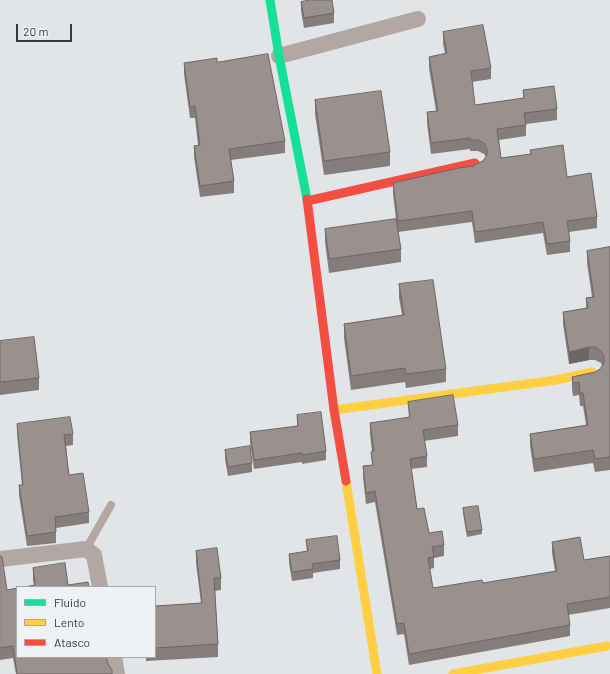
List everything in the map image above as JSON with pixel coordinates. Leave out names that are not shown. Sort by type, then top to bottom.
[{"type":"street","points":[[270,0],[279,56],[307,201],[334,410],[377,674]]},
{"type":"street","points":[[279,56],[418,19]]},
{"type":"street","points":[[307,201],[475,163]]},
{"type":"street","points":[[334,410],[556,380],[592,372]]},
{"type":"street","points":[[0,559],[86,549],[94,555],[100,586]]},
{"type":"street","points":[[453,674],[607,646]]},
{"type":"street","points":[[114,658],[117,674]]},
{"type":"lane","points":[[86,549],[111,505]]},
{"type":"building","points":[[310,0],[332,0],[334,13],[304,18],[301,2]]},
{"type":"building","points":[[483,25],[491,68],[471,71],[475,105],[524,98],[523,90],[554,86],[557,109],[524,113],[526,125],[497,129],[501,158],[531,154],[530,150],[563,145],[567,177],[591,173],[597,217],[567,221],[570,241],[547,244],[543,222],[475,232],[472,211],[398,221],[393,183],[474,166],[483,161],[487,155],[487,149],[484,143],[478,140],[470,140],[470,138],[431,143],[427,112],[438,111],[429,57],[447,53],[443,32]]},
{"type":"building","points":[[268,54],[285,141],[229,149],[234,181],[200,186],[194,146],[200,145],[195,106],[190,107],[184,63],[217,58],[217,62]]},
{"type":"building","points":[[381,91],[390,152],[324,161],[315,100]]},
{"type":"building","points":[[396,219],[401,249],[329,259],[325,229]]},
{"type":"building","points":[[610,247],[610,457],[595,459],[593,450],[534,459],[530,434],[588,425],[583,393],[580,393],[579,382],[573,383],[572,377],[595,372],[600,369],[604,363],[604,356],[601,351],[595,347],[569,352],[563,312],[588,308],[586,298],[594,297],[587,251]]},
{"type":"building","points":[[433,280],[446,369],[406,374],[405,368],[351,376],[344,324],[404,315],[399,284]]},
{"type":"building","points":[[34,337],[39,378],[0,382],[0,341]]},
{"type":"building","points":[[453,395],[458,425],[423,430],[427,456],[410,459],[417,509],[424,508],[429,533],[442,531],[444,545],[432,547],[434,557],[428,558],[433,588],[482,580],[483,583],[557,571],[552,542],[580,537],[584,560],[610,556],[610,597],[567,604],[570,625],[409,654],[404,623],[397,624],[375,491],[366,493],[363,466],[373,465],[371,452],[374,451],[370,423],[410,417],[408,402]]},
{"type":"building","points":[[321,412],[326,451],[254,460],[250,432],[298,426],[297,415]]},
{"type":"building","points":[[70,417],[73,434],[64,435],[69,475],[83,473],[89,512],[55,517],[56,532],[27,536],[19,485],[23,485],[17,424]]},
{"type":"building","points":[[250,446],[252,463],[228,467],[225,450]]},
{"type":"building","points":[[478,506],[482,530],[467,532],[463,508]]},
{"type":"building","points":[[337,536],[340,560],[312,564],[313,569],[292,572],[289,554],[308,551],[306,540]]},
{"type":"building","points":[[217,548],[221,578],[214,578],[218,644],[156,648],[156,606],[202,603],[196,551]]},
{"type":"building","points":[[0,556],[2,557],[7,590],[16,588],[16,658],[106,658],[112,670],[112,674],[17,674],[13,646],[0,648]]},
{"type":"building","points":[[65,563],[68,585],[88,582],[89,586],[30,586],[35,585],[33,568]]},
{"type":"traffic: fast","points":[[270,0],[279,56],[307,199]]},
{"type":"traffic: slow","points":[[334,410],[556,380],[592,372]]},
{"type":"traffic: slow","points":[[346,481],[377,674]]},
{"type":"traffic: slow","points":[[453,674],[607,646]]},
{"type":"traffic: jam","points":[[307,201],[475,163]]},
{"type":"traffic: jam","points":[[307,199],[334,410],[346,481]]}]
